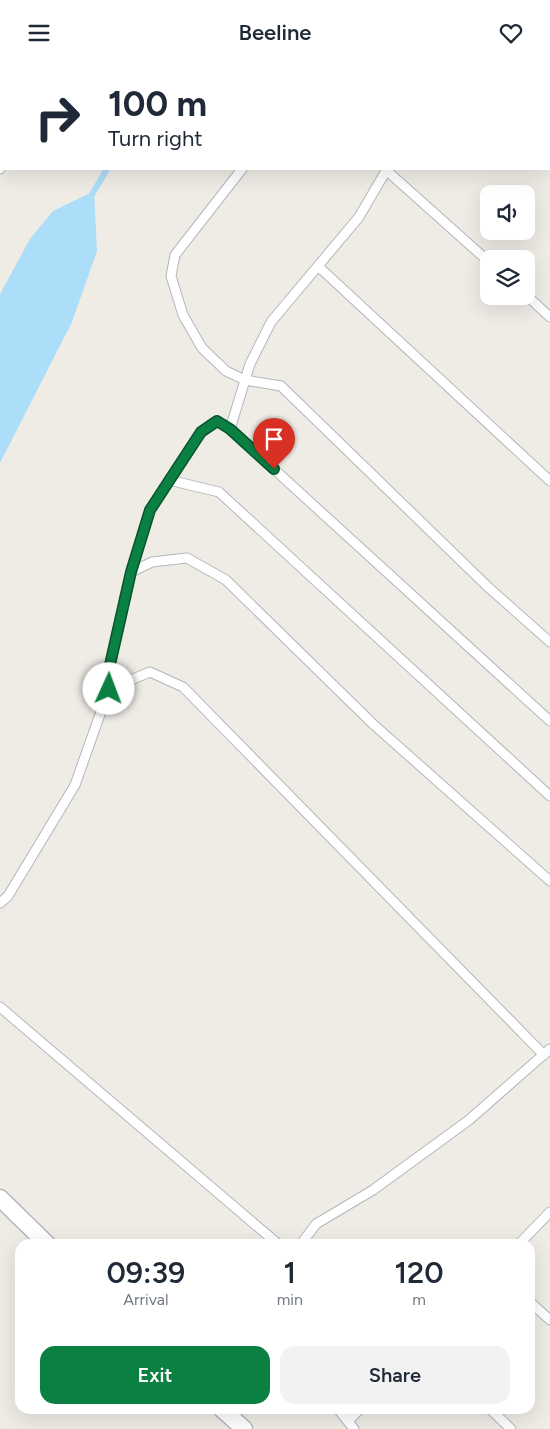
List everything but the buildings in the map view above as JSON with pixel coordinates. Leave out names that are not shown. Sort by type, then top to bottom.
[{"type":"street","points":[[0,1198],[42,1239]]},
{"type":"street","points":[[228,1414],[244,1429]]},
{"type":"lane","points":[[241,170],[175,255],[171,276],[183,315],[202,348],[226,371],[245,380],[281,386],[488,587],[550,642]]},
{"type":"lane","points":[[230,429],[250,364],[271,322],[359,217],[387,170],[480,254]]},
{"type":"lane","points":[[319,267],[550,481]]},
{"type":"lane","points":[[535,303],[550,317]]},
{"type":"lane","points":[[0,903],[8,896],[75,785],[109,689],[109,669],[131,572],[150,510],[201,432],[217,421],[230,429],[550,721]]},
{"type":"lane","points":[[169,480],[219,492],[550,796]]},
{"type":"lane","points":[[131,572],[152,562],[188,558],[226,580],[373,724],[550,881]]},
{"type":"lane","points":[[109,689],[150,672],[183,687],[547,1052],[469,1120],[373,1190],[316,1224],[305,1239]]},
{"type":"lane","points":[[0,1007],[272,1239]]},
{"type":"lane","points":[[524,1239],[550,1211]]},
{"type":"lane","points":[[535,1306],[550,1320]]},
{"type":"lane","points":[[342,1414],[354,1429]]},
{"type":"lane","points":[[348,1421],[355,1414]]},
{"type":"lane","points":[[495,1414],[511,1429]]},
{"type":"water","points":[[94,191],[97,251],[72,322],[0,463],[0,294],[30,239],[53,211]]},
{"type":"waterway","points":[[90,198],[106,170]]},
{"type":"route","points":[[109,689],[109,669],[131,572],[150,510],[201,432],[217,421],[230,429],[274,469]]}]
